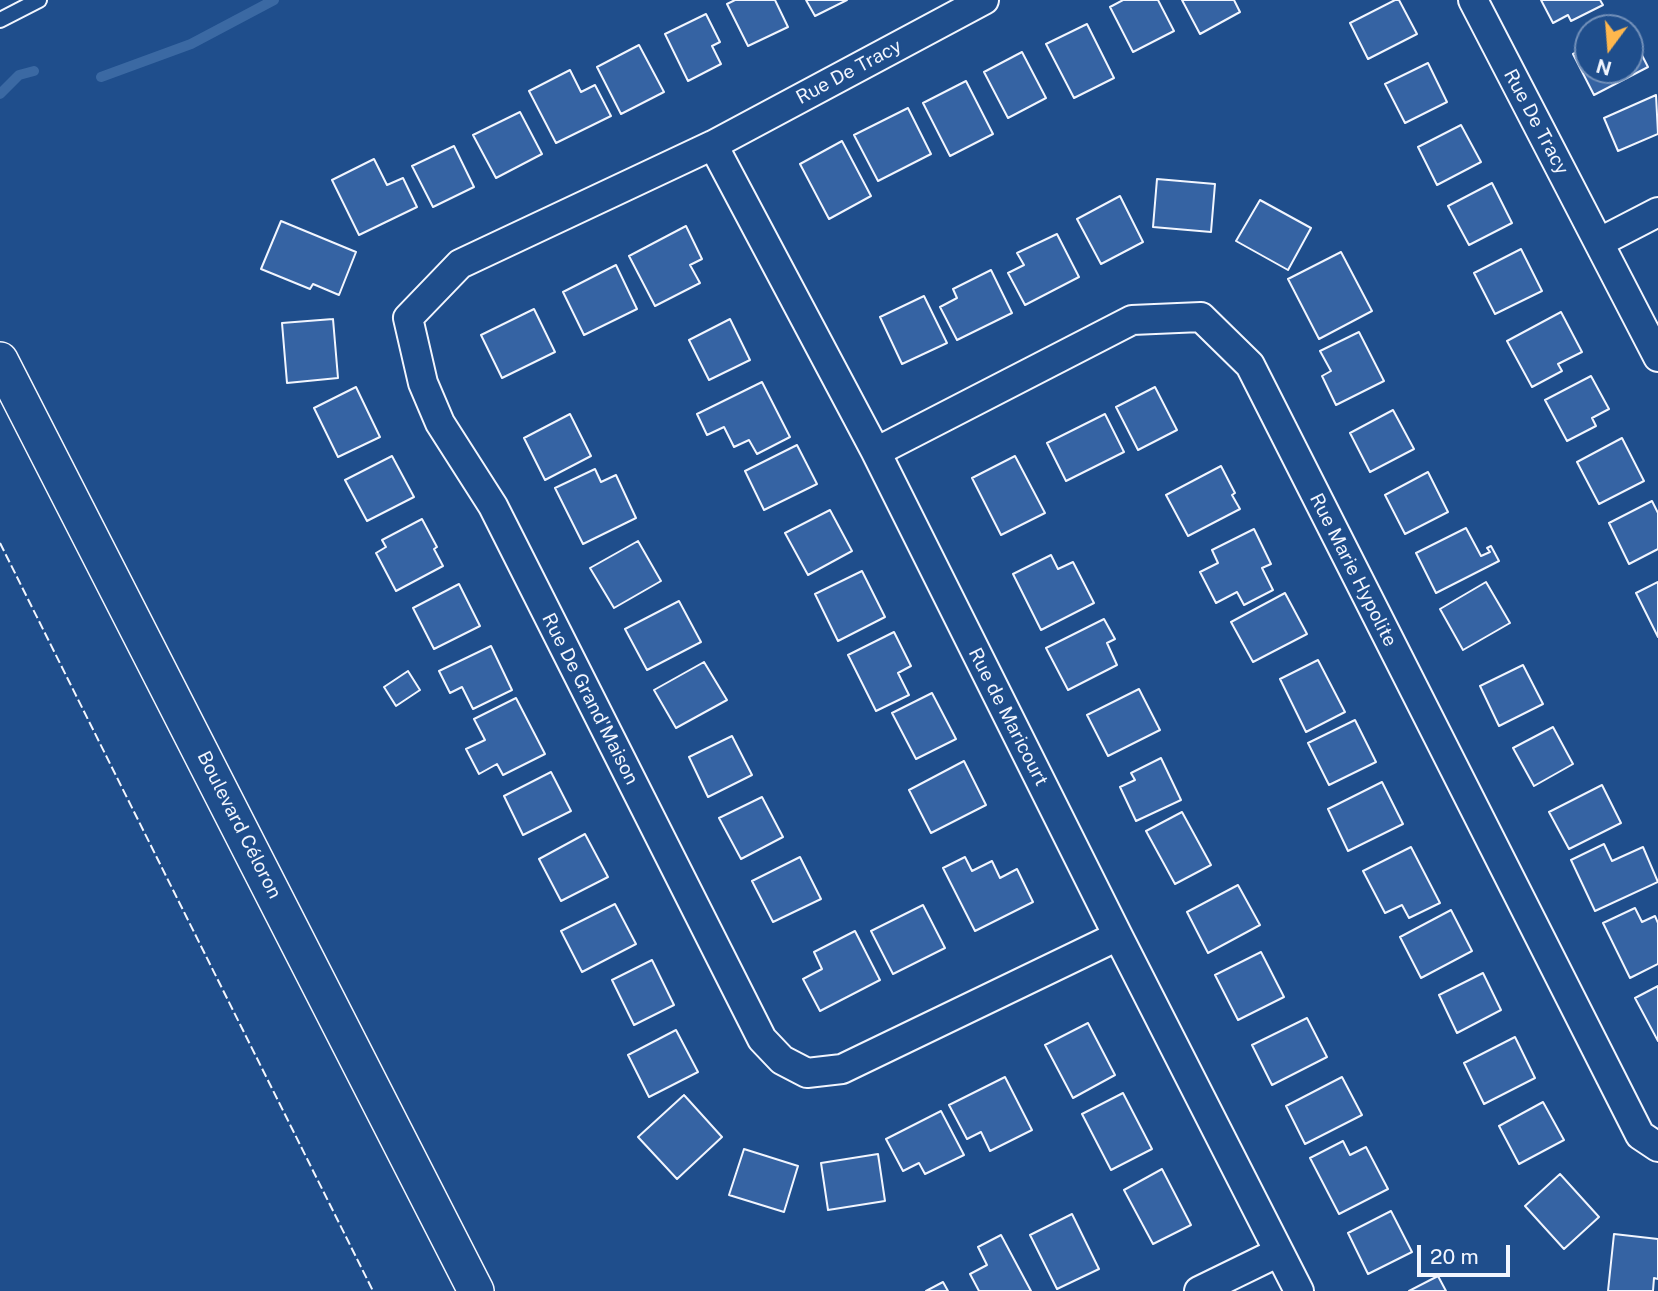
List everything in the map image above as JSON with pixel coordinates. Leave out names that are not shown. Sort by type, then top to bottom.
[{"type":"street","name":"Rue De Tracy","points":[[713,145],[984,0]]},
{"type":"street","name":"Rue De Tracy","points":[[1473,0],[1658,357]]},
{"type":"street","name":"Rue de Maricourt","points":[[713,145],[876,453],[1299,1291]]},
{"type":"street","name":"Rue De Grand'Maison","points":[[713,145],[460,264],[408,318],[423,383],[440,423],[493,506],[762,1039],[782,1060],[807,1073],[842,1069],[1118,936]]},
{"type":"street","points":[[1600,242],[1658,212]]},
{"type":"street","name":"Rue Marie Hypolite","points":[[876,453],[1132,320],[1201,317],[1250,365],[1640,1135],[1658,1147]]},
{"type":"street","name":"Boulevard Céloron","points":[[0,360],[476,1291]]},
{"type":"street","points":[[1199,1291],[1279,1252]]},
{"type":"lane","points":[[0,20],[39,0]]},
{"type":"building","points":[[735,0],[775,0],[788,27],[748,46],[727,4]]},
{"type":"building","points":[[806,0],[847,0],[815,16]]},
{"type":"building","points":[[1123,0],[1158,0],[1174,31],[1133,52],[1110,7]]},
{"type":"building","points":[[1182,0],[1234,0],[1240,12],[1200,34]]},
{"type":"building","points":[[1399,0],[1417,34],[1368,59],[1350,23]]},
{"type":"building","points":[[1541,0],[1600,0],[1603,5],[1585,14],[1574,14],[1574,20],[1571,21],[1568,15],[1553,23]]},
{"type":"building","points":[[706,14],[720,42],[712,46],[721,64],[688,81],[665,34]]},
{"type":"building","points":[[1087,24],[1114,78],[1074,98],[1046,44]]},
{"type":"building","points":[[639,45],[664,92],[621,114],[597,67]]},
{"type":"building","points":[[1022,52],[1046,98],[1008,118],[984,72]]},
{"type":"building","points":[[1428,63],[1447,102],[1405,123],[1385,84]]},
{"type":"building","points":[[570,70],[581,92],[595,85],[611,116],[556,143],[529,91]]},
{"type":"building","points":[[966,81],[993,134],[950,156],[923,103]]},
{"type":"building","points":[[1588,84],[1615,84],[1594,95]]},
{"type":"building","points":[[1656,95],[1658,134],[1618,151],[1604,118]]},
{"type":"building","points":[[908,108],[931,154],[878,181],[854,135]]},
{"type":"building","points":[[520,112],[542,154],[496,178],[473,135]]},
{"type":"building","points":[[1461,125],[1481,162],[1437,185],[1418,147]]},
{"type":"building","points":[[842,141],[871,196],[829,219],[800,164]]},
{"type":"building","points":[[454,146],[474,187],[433,207],[412,166]]},
{"type":"building","points":[[374,159],[387,185],[403,178],[417,207],[359,235],[332,180]]},
{"type":"building","points":[[1157,179],[1215,184],[1211,232],[1153,227]]},
{"type":"building","points":[[1492,183],[1512,223],[1469,245],[1448,206]]},
{"type":"building","points":[[1120,196],[1143,242],[1101,264],[1077,219]]},
{"type":"building","points":[[1260,200],[1311,228],[1288,270],[1236,241]]},
{"type":"building","points":[[281,221],[356,252],[339,295],[313,284],[310,289],[261,269]]},
{"type":"building","points":[[686,226],[702,259],[690,265],[700,283],[655,306],[629,256]]},
{"type":"building","points":[[1057,234],[1079,277],[1025,305],[1008,273],[1024,265],[1017,253]]},
{"type":"building","points":[[1521,249],[1542,291],[1495,314],[1474,273]]},
{"type":"building","points":[[1341,252],[1372,311],[1319,339],[1288,279]]},
{"type":"building","points":[[616,265],[637,309],[584,335],[563,292]]},
{"type":"building","points":[[991,270],[1012,313],[957,340],[940,307],[957,298],[953,289]]},
{"type":"building","points":[[924,296],[947,343],[902,364],[880,317]]},
{"type":"building","points":[[534,309],[555,352],[502,378],[481,335]]},
{"type":"building","points":[[1561,312],[1582,352],[1558,364],[1562,371],[1532,387],[1507,341]]},
{"type":"building","points":[[333,319],[338,378],[287,383],[282,323]]},
{"type":"building","points":[[730,319],[750,360],[709,380],[689,340]]},
{"type":"building","points":[[1359,332],[1384,381],[1336,405],[1322,376],[1331,371],[1320,351]]},
{"type":"building","points":[[1591,376],[1609,409],[1592,418],[1596,426],[1567,441],[1545,400]]},
{"type":"building","points":[[762,382],[790,437],[757,454],[749,440],[734,447],[724,427],[707,435],[697,414]]},
{"type":"building","points":[[356,387],[380,437],[338,457],[314,408]]},
{"type":"building","points":[[1155,387],[1177,430],[1138,450],[1116,407]]},
{"type":"building","points":[[1393,410],[1414,449],[1370,472],[1350,433]]},
{"type":"building","points":[[570,414],[591,456],[545,480],[524,438]]},
{"type":"building","points":[[1105,414],[1124,452],[1066,481],[1047,443]]},
{"type":"building","points":[[1622,438],[1644,481],[1599,504],[1577,462]]},
{"type":"building","points":[[797,445],[817,484],[764,510],[745,471]]},
{"type":"building","points":[[392,456],[414,497],[367,521],[345,480]]},
{"type":"building","points":[[1015,456],[1045,513],[1001,535],[972,478]]},
{"type":"building","points":[[1221,466],[1240,509],[1188,536],[1166,495]]},
{"type":"building","points":[[595,469],[601,482],[616,475],[636,518],[583,544],[555,488]]},
{"type":"building","points":[[1428,472],[1448,512],[1405,534],[1385,495]]},
{"type":"building","points":[[1652,501],[1658,513],[1658,549],[1629,564],[1609,523]]},
{"type":"building","points":[[830,510],[852,551],[808,575],[785,533]]},
{"type":"building","points":[[422,519],[437,547],[434,549],[443,566],[396,591],[376,553],[386,547],[382,540]]},
{"type":"building","points":[[1466,528],[1481,556],[1490,552],[1487,548],[1491,546],[1499,561],[1436,593],[1416,553]]},
{"type":"building","points":[[1254,529],[1271,564],[1262,568],[1273,590],[1244,605],[1237,592],[1216,603],[1200,572],[1218,563],[1212,550]]},
{"type":"building","points":[[638,541],[661,581],[614,608],[590,568]]},
{"type":"building","points":[[1051,555],[1058,569],[1073,562],[1094,603],[1041,630],[1013,574]]},
{"type":"building","points":[[862,571],[885,617],[838,641],[815,594]]},
{"type":"building","points":[[1486,582],[1510,623],[1463,650],[1440,609]]},
{"type":"building","points":[[1658,582],[1658,637],[1636,593]]},
{"type":"building","points":[[459,584],[480,626],[434,649],[413,608]]},
{"type":"building","points":[[1285,593],[1307,634],[1253,662],[1231,622]]},
{"type":"building","points":[[679,601],[701,642],[647,670],[625,629]]},
{"type":"building","points":[[1104,619],[1115,639],[1107,643],[1117,665],[1068,690],[1046,648]]},
{"type":"building","points":[[894,632],[911,666],[898,673],[909,695],[876,711],[848,655]]},
{"type":"building","points":[[491,646],[512,690],[473,709],[462,687],[450,693],[439,671]]},
{"type":"building","points":[[1318,660],[1345,712],[1306,732],[1280,679]]},
{"type":"building","points":[[704,662],[727,700],[676,728],[654,690]]},
{"type":"building","points":[[1523,665],[1543,704],[1499,726],[1480,686]]},
{"type":"building","points":[[408,671],[420,690],[396,706],[384,687]]},
{"type":"building","points":[[1139,689],[1160,730],[1108,756],[1087,715]]},
{"type":"building","points":[[932,693],[956,739],[916,759],[892,713]]},
{"type":"building","points":[[516,698],[545,754],[503,775],[497,764],[479,774],[466,749],[485,740],[474,719]]},
{"type":"building","points":[[1355,720],[1376,762],[1329,785],[1308,743]]},
{"type":"building","points":[[1553,727],[1573,764],[1534,786],[1513,748]]},
{"type":"building","points":[[732,736],[752,775],[708,797],[689,757]]},
{"type":"building","points":[[1161,758],[1181,800],[1136,821],[1120,787],[1135,780],[1131,773]]},
{"type":"building","points":[[964,761],[986,805],[931,833],[909,790]]},
{"type":"building","points":[[551,772],[571,811],[523,835],[504,796]]},
{"type":"building","points":[[1382,782],[1403,824],[1348,851],[1328,809]]},
{"type":"building","points":[[1602,785],[1621,823],[1569,849],[1549,812]]},
{"type":"building","points":[[762,797],[783,837],[741,859],[719,818]]},
{"type":"building","points":[[1182,812],[1211,865],[1175,884],[1146,831]]},
{"type":"building","points":[[585,834],[608,877],[561,901],[539,859]]},
{"type":"building","points":[[1604,844],[1612,861],[1643,847],[1658,882],[1595,911],[1571,860]]},
{"type":"building","points":[[1411,847],[1440,903],[1409,918],[1402,905],[1385,913],[1363,871]]},
{"type":"building","points":[[800,857],[821,899],[773,922],[752,881]]},
{"type":"building","points":[[965,857],[972,871],[992,861],[1000,878],[1017,869],[1033,902],[975,931],[943,868]]},
{"type":"building","points":[[1238,885],[1260,925],[1208,953],[1187,912]]},
{"type":"building","points":[[615,904],[636,944],[582,972],[561,931]]},
{"type":"building","points":[[923,905],[945,948],[893,974],[871,931]]},
{"type":"building","points":[[1635,908],[1642,922],[1655,916],[1658,923],[1658,964],[1630,978],[1603,923]]},
{"type":"building","points":[[1451,910],[1472,951],[1421,978],[1400,937]]},
{"type":"building","points":[[855,931],[880,980],[820,1011],[803,979],[822,969],[814,952]]},
{"type":"building","points":[[1261,952],[1284,997],[1238,1020],[1215,975]]},
{"type":"building","points":[[652,960],[674,1005],[634,1025],[612,980]]},
{"type":"building","points":[[1483,973],[1501,1010],[1457,1033],[1439,995]]},
{"type":"building","points":[[1658,986],[1658,1041],[1635,998]]},
{"type":"building","points":[[1307,1018],[1327,1057],[1272,1085],[1252,1045]]},
{"type":"building","points":[[1088,1023],[1115,1075],[1073,1098],[1045,1045]]},
{"type":"building","points":[[676,1030],[698,1072],[649,1097],[628,1055]]},
{"type":"building","points":[[1515,1037],[1535,1078],[1484,1104],[1464,1063]]},
{"type":"building","points":[[1005,1077],[1032,1130],[990,1151],[981,1132],[967,1139],[949,1105]]},
{"type":"building","points":[[1342,1077],[1362,1115],[1305,1144],[1286,1106]]},
{"type":"building","points":[[1123,1093],[1152,1149],[1111,1170],[1082,1114]]},
{"type":"building","points":[[684,1095],[722,1137],[677,1179],[638,1137]]},
{"type":"building","points":[[1543,1102],[1564,1140],[1519,1164],[1499,1126]]},
{"type":"building","points":[[941,1111],[964,1155],[925,1174],[919,1163],[903,1171],[886,1139]]},
{"type":"building","points":[[1343,1141],[1350,1155],[1366,1147],[1388,1189],[1339,1214],[1310,1158]]},
{"type":"building","points":[[744,1149],[798,1166],[784,1212],[729,1195]]},
{"type":"building","points":[[878,1154],[885,1201],[828,1210],[821,1163]]},
{"type":"building","points":[[1162,1169],[1191,1225],[1153,1244],[1124,1190]]},
{"type":"building","points":[[1560,1174],[1599,1217],[1564,1249],[1525,1206]]},
{"type":"building","points":[[1391,1211],[1412,1252],[1368,1274],[1348,1233]]},
{"type":"building","points":[[1072,1214],[1099,1269],[1057,1289],[1030,1235]]},
{"type":"building","points":[[1614,1234],[1658,1239],[1658,1279],[1654,1278],[1653,1291],[1608,1291]]},
{"type":"building","points":[[1001,1235],[1031,1291],[979,1291],[970,1274],[987,1265],[978,1247]]},
{"type":"building","points":[[1438,1276],[1446,1291],[1409,1291]]},
{"type":"building","points":[[943,1282],[948,1291],[926,1291]]},
{"type":"waterway","points":[[101,77],[191,44],[274,0]]},
{"type":"waterway","points":[[0,94],[19,75],[34,71]]},
{"type":"fence","points":[[0,543],[373,1291]]}]
